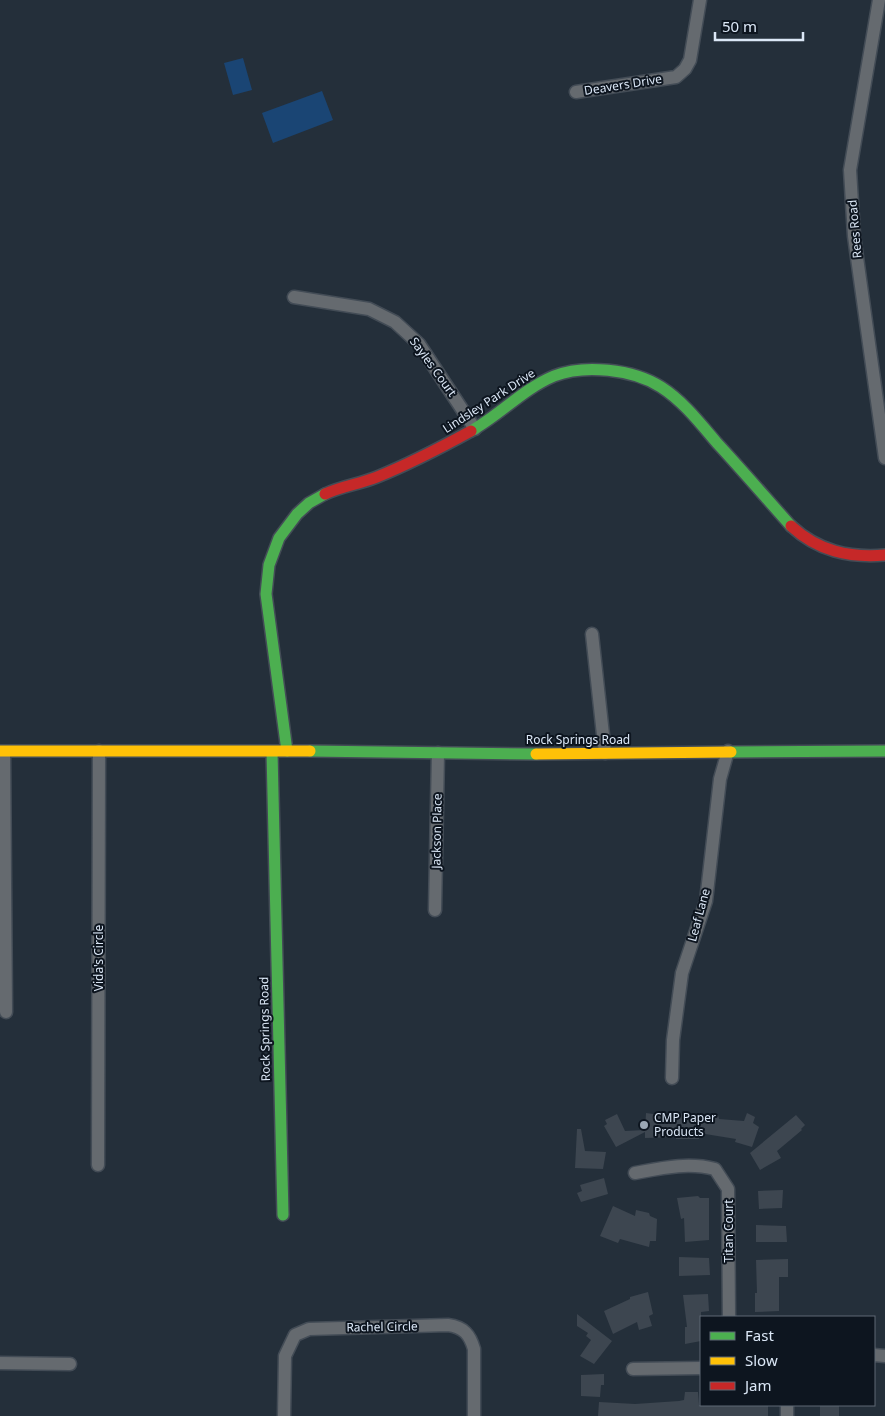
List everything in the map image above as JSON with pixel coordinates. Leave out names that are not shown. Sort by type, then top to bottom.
[{"type":"street","name":"Deavers Drive","points":[[576,92],[676,77],[685,69],[690,60],[700,0]]},
{"type":"street","name":"Rees Road","points":[[879,0],[850,170],[854,236],[885,458]]},
{"type":"street","name":"Sayles Court","points":[[294,297],[369,309],[395,322],[419,344],[475,429]]},
{"type":"street","name":"Lindsley Park Drive","points":[[287,751],[266,594],[269,565],[279,538],[297,514],[309,504],[334,490],[375,478],[432,453],[475,429],[528,390],[554,376],[591,368],[633,374],[660,386],[684,404],[792,527],[808,540],[829,551],[865,557],[885,555]]},
{"type":"street","points":[[592,634],[605,753]]},
{"type":"street","name":"Vida's Circle","points":[[98,1165],[99,751]]},
{"type":"street","name":"Rock Springs Road","points":[[2,752],[605,753],[885,751]]},
{"type":"street","points":[[2,752],[6,1012]]},
{"type":"street","name":"Rock Springs Road","points":[[272,752],[283,1215]]},
{"type":"street","name":"Leaf Lane","points":[[672,1078],[673,1040],[682,973],[706,901],[720,779],[728,752]]},
{"type":"street","name":"Jackson Place","points":[[435,910],[438,753]]},
{"type":"street","name":"Titan Court","points":[[635,1173],[682,1165],[702,1166],[715,1169],[723,1180],[728,1188],[729,1316]]},
{"type":"street","name":"Rachel Circle","points":[[284,1416],[285,1356],[294,1336],[309,1329],[448,1325],[456,1326],[466,1331],[472,1340],[474,1349],[474,1416]]},
{"type":"street","points":[[0,1363],[70,1364]]},
{"type":"street","points":[[633,1369],[700,1368]]},
{"type":"shaded area","points":[[243,58],[252,90],[233,95],[224,63]]},
{"type":"shaded area","points":[[322,91],[333,120],[273,143],[262,113]]},
{"type":"building","points":[[646,1113],[675,1117],[675,1114],[687,1113],[688,1119],[705,1119],[706,1115],[718,1115],[719,1119],[744,1121],[747,1113],[755,1117],[753,1123],[759,1127],[752,1147],[735,1142],[736,1139],[699,1133],[699,1139],[676,1139],[676,1137],[645,1138],[645,1132],[616,1147],[604,1126],[607,1124],[605,1120],[617,1114],[625,1131],[645,1130]]},
{"type":"building","points":[[796,1115],[805,1125],[802,1130],[777,1151],[781,1158],[760,1170],[750,1153]]},
{"type":"building","points":[[577,1129],[581,1129],[585,1151],[606,1152],[603,1169],[575,1168]]},
{"type":"building","points":[[604,1178],[608,1194],[581,1202],[577,1193],[582,1191],[580,1185]]},
{"type":"building","points":[[783,1190],[782,1208],[759,1209],[758,1191]]},
{"type":"building","points":[[698,1196],[700,1198],[709,1198],[709,1240],[685,1242],[684,1218],[681,1219],[677,1198]]},
{"type":"building","points":[[613,1206],[635,1216],[636,1210],[649,1213],[650,1216],[657,1219],[656,1241],[650,1241],[649,1247],[620,1239],[618,1243],[600,1236]]},
{"type":"building","points":[[756,1225],[786,1226],[787,1242],[756,1242]]},
{"type":"building","points":[[679,1257],[709,1258],[710,1275],[679,1276]]},
{"type":"building","points":[[788,1259],[788,1277],[779,1277],[779,1311],[755,1312],[755,1293],[757,1293],[756,1260]]},
{"type":"building","points":[[648,1292],[653,1314],[649,1316],[652,1326],[639,1330],[637,1322],[613,1334],[604,1311],[630,1299],[630,1297]]},
{"type":"building","points":[[708,1294],[709,1311],[701,1312],[700,1316],[700,1341],[685,1344],[685,1327],[687,1327],[683,1295]]},
{"type":"building","points":[[577,1314],[612,1341],[594,1364],[580,1356],[591,1340],[586,1336],[588,1333],[577,1326]]},
{"type":"building","points":[[604,1374],[604,1385],[601,1385],[600,1397],[581,1396],[581,1375]]},
{"type":"building","points":[[685,1392],[698,1392],[700,1406],[768,1406],[768,1416],[598,1416],[599,1402],[635,1404],[684,1400]]},
{"type":"building","points":[[820,1406],[839,1406],[839,1416],[820,1416]]},
{"type":"traffic: fast","points":[[471,431],[543,381],[566,372],[594,369],[623,372],[637,376],[661,387],[684,406],[791,526]]},
{"type":"traffic: fast","points":[[287,751],[266,594],[269,565],[279,538],[297,514],[309,503],[325,494]]},
{"type":"traffic: fast","points":[[310,751],[536,754]]},
{"type":"traffic: fast","points":[[731,752],[885,751]]},
{"type":"traffic: fast","points":[[272,752],[283,1215]]},
{"type":"traffic: slow","points":[[0,751],[310,751]]},
{"type":"traffic: slow","points":[[536,754],[731,752]]},
{"type":"traffic: jam","points":[[325,494],[389,472],[471,431]]},
{"type":"traffic: jam","points":[[791,526],[812,542],[835,551],[859,555],[885,555]]},
{"type":"place","name":"CMP Paper Products","points":[[644,1125]]}]
